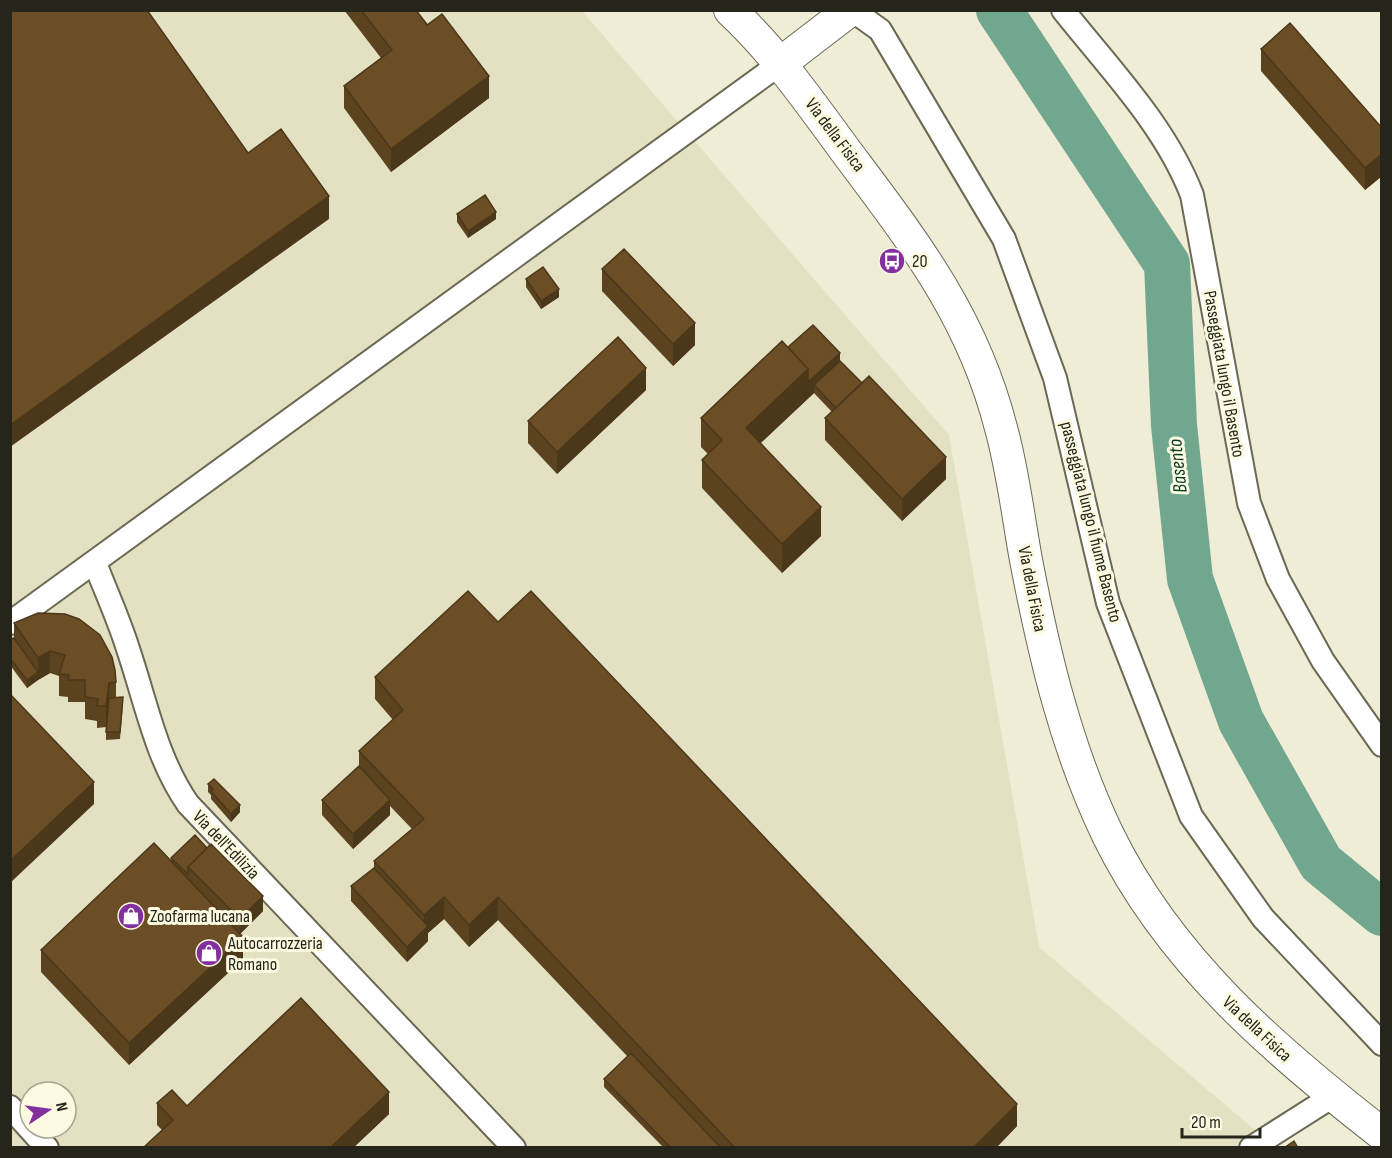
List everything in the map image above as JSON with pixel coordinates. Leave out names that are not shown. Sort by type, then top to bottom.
[{"type":"street","name":"Via della Fisica","points":[[730,10],[781,63],[921,251],[942,284],[978,355],[1002,430],[1036,611],[1058,702],[1089,792],[1109,837],[1160,920],[1212,985],[1271,1044],[1382,1134]]},
{"type":"street","points":[[10,622],[851,10]]},
{"type":"street","name":"passeggiata lungo il fiume Basento","points":[[851,10],[880,30],[1004,239],[1055,378],[1108,603],[1191,816],[1263,918],[1382,1044]]},
{"type":"street","name":"Passeggiata lungo il Basento","points":[[1063,10],[1131,94],[1183,171],[1192,195],[1250,503],[1278,579],[1323,661],[1382,745]]},
{"type":"street","name":"Via dell'Edilizia","points":[[94,563],[128,647],[162,758],[173,782],[188,804],[514,1148]]},
{"type":"street","points":[[1251,1148],[1333,1096]]},
{"type":"street","points":[[10,1107],[47,1148]]},
{"type":"shaded area","points":[[10,11],[582,11],[949,435],[1039,947],[1275,1147],[11,1147]]},
{"type":"building","points":[[10,10],[147,10],[248,153],[281,129],[329,196],[10,425]]},
{"type":"building","points":[[361,10],[416,10],[427,25],[442,14],[489,76],[391,149],[344,86],[392,50]]},
{"type":"building","points":[[1290,23],[1382,128],[1382,154],[1365,168],[1261,49]]},
{"type":"building","points":[[485,195],[496,212],[468,231],[457,214]]},
{"type":"building","points":[[624,249],[695,323],[673,344],[602,269]]},
{"type":"building","points":[[543,267],[559,289],[541,301],[526,279]]},
{"type":"building","points":[[813,325],[840,353],[808,382],[808,369],[788,347]]},
{"type":"building","points":[[618,337],[646,368],[557,452],[528,421]]},
{"type":"building","points":[[782,341],[808,369],[746,428],[821,507],[782,544],[702,460],[722,440],[701,418]]},
{"type":"building","points":[[840,361],[862,383],[836,408],[814,385]]},
{"type":"building","points":[[869,376],[946,457],[902,499],[825,418]]},
{"type":"building","points":[[468,591],[498,622],[531,591],[1017,1104],[973,1148],[735,1148],[498,897],[469,925],[444,897],[424,915],[374,861],[424,819],[359,751],[403,710],[375,677]]},
{"type":"building","points":[[38,613],[65,614],[79,619],[100,635],[112,657],[115,670],[116,682],[109,683],[106,706],[97,706],[98,699],[85,697],[85,680],[68,680],[69,675],[59,674],[65,655],[50,651],[38,658],[14,623]]},
{"type":"building","points":[[14,638],[38,672],[27,680],[10,658],[10,640]]},
{"type":"building","points":[[10,694],[94,782],[10,861]]},
{"type":"building","points":[[123,697],[120,732],[106,732],[109,698]]},
{"type":"building","points":[[359,766],[390,800],[353,834],[322,800]]},
{"type":"building","points":[[214,779],[240,805],[231,814],[211,791],[213,789],[208,784]]},
{"type":"building","points":[[195,835],[207,848],[188,867],[188,874],[171,858]]},
{"type":"building","points":[[154,843],[243,937],[129,1043],[41,950]]},
{"type":"building","points":[[211,844],[263,896],[240,919],[188,867]]},
{"type":"building","points":[[374,868],[428,926],[407,947],[351,886]]},
{"type":"building","points":[[301,998],[389,1092],[330,1148],[143,1148],[173,1120],[157,1103],[172,1090],[187,1106]]},
{"type":"building","points":[[631,1053],[721,1148],[671,1148],[604,1079]]},
{"type":"building","points":[[1294,1141],[1298,1148],[1284,1148]]},
{"type":"waterway","name":"Basento","points":[[999,10],[1167,264],[1174,425],[1190,579],[1241,721],[1321,863],[1382,913]]},
{"type":"place","name":"20","points":[[892,261]]},
{"type":"place","name":"Zoofarma lucana","points":[[131,916]]},
{"type":"place","name":"Autocarrozzeria Romano","points":[[209,953]]}]
